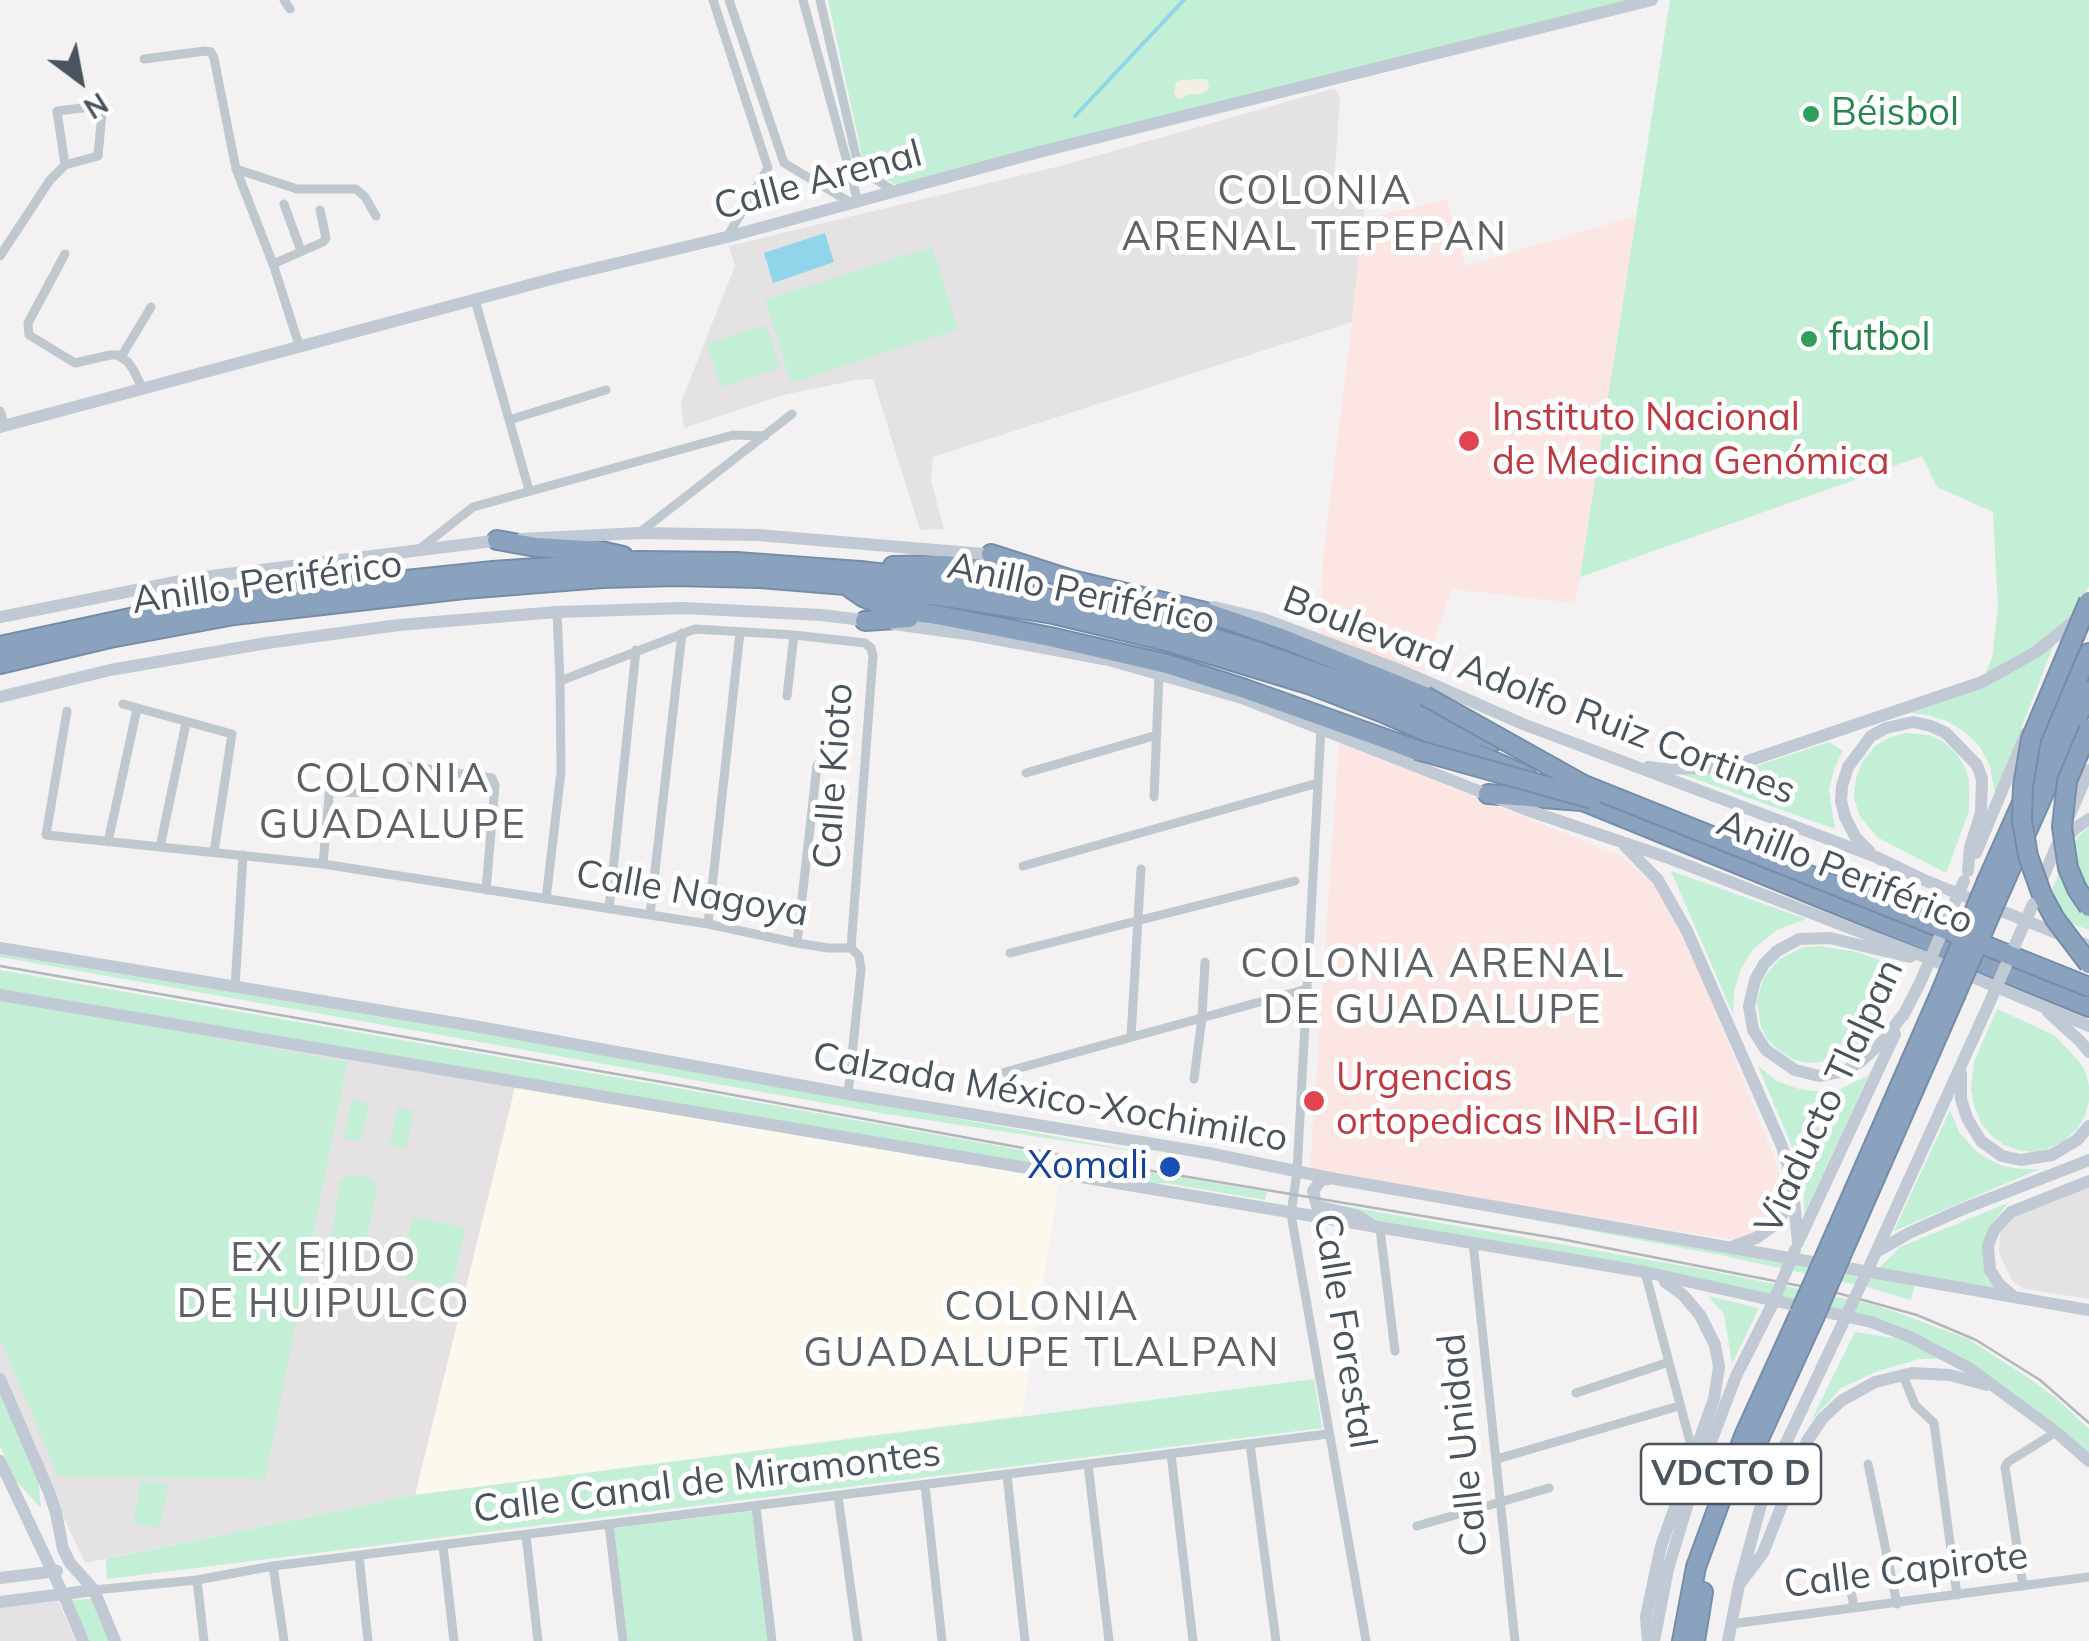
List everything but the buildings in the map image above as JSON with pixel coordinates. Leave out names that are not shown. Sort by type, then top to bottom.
[{"type":"highway","points":[[497,540],[601,551],[638,561]]},
{"type":"highway","points":[[991,554],[1072,580]]},
{"type":"highway","name":"Anillo Periférico","points":[[0,646],[251,596],[493,570],[638,561],[736,562],[956,583],[1097,607],[1253,650],[1379,695],[2089,983]]},
{"type":"highway","points":[[860,571],[946,565],[1072,580],[1204,612],[1284,639],[1425,696],[1582,793],[2089,1003]]},
{"type":"highway","name":"Anillo Periférico","points":[[0,664],[234,615],[500,586],[675,576],[846,585],[1053,614],[1200,651],[1381,712],[1582,793]]},
{"type":"highway","points":[[846,585],[880,604],[1167,664],[1403,746],[1690,825],[2089,983]]},
{"type":"highway","points":[[2089,600],[2030,738],[2022,820],[2028,856],[2042,895],[2089,964]]},
{"type":"highway","points":[[865,621],[901,617],[960,619]]},
{"type":"highway","name":"Viaducto Tlalpan","points":[[1694,1641],[1706,1574],[1730,1505],[1807,1315],[1994,887],[2089,652]]},
{"type":"highway","name":"Viaducto Tlalpan","points":[[1994,887],[2089,690]]},
{"type":"highway","points":[[2089,729],[2068,781],[2062,827],[2068,868],[2089,907]]},
{"type":"highway","points":[[1488,794],[1582,793]]},
{"type":"highway","name":"Viaducto Tlalpan","points":[[1682,1641],[1696,1567],[1744,1436],[1807,1315]]},
{"type":"main road","name":"Calle Arenal","points":[[2,426],[1038,152],[1652,0]]},
{"type":"main road","name":"Boulevard Adolfo Ruiz Cortines","points":[[0,616],[196,578],[497,540],[638,532],[758,536],[991,554],[1038,562],[1264,620],[1400,670],[1523,724],[1876,857],[2089,946]]},
{"type":"main road","name":"Viaducto Tlalpan","points":[[1651,1641],[1688,1504],[1736,1376],[1920,983],[2089,588]]},
{"type":"main road","points":[[0,697],[110,670],[267,642],[399,625],[556,612],[684,608],[821,615],[974,635],[1109,660],[1242,698],[1925,957],[2089,1026]]},
{"type":"main road","points":[[1624,762],[1662,769],[1739,764],[1982,682],[2036,652],[2073,622]]},
{"type":"main road","points":[[1876,857],[1856,838],[1845,818],[1840,801],[1842,786],[1859,748],[1871,736],[1913,722],[1946,733],[1969,756],[1982,779],[1982,813],[1970,847],[1966,876]]},
{"type":"main road","points":[[1831,733],[1859,748]]},
{"type":"main road","points":[[1728,1641],[1767,1483],[1982,1020],[2089,770]]},
{"type":"main road","points":[[2051,858],[2066,837],[2089,819]]},
{"type":"main road","points":[[1614,839],[1641,860],[1658,880],[1687,931],[1786,1155],[1794,1191],[1797,1246]]},
{"type":"main road","points":[[1905,1012],[1884,1040],[1860,1062],[1844,1071],[1819,1076],[1796,1070],[1766,1050],[1753,1030],[1750,1006],[1755,980],[1764,964],[1777,951],[1799,939],[1830,938],[1893,954],[1925,957]]},
{"type":"main road","name":"Calzada México-Xochimilco","points":[[0,948],[1208,1153],[1330,1178],[2089,1310]]},
{"type":"main road","name":"Calzada México-Xochimilco","points":[[0,995],[1645,1272],[1871,1322],[1910,1336],[1952,1358],[2089,1460]]},
{"type":"main road","points":[[2042,1006],[2089,1052]]},
{"type":"main road","points":[[1966,1055],[1960,1076],[1963,1108],[1976,1134],[1994,1152],[2021,1160],[2042,1158],[2069,1146],[2089,1126]]},
{"type":"main road","points":[[1874,1258],[1909,1232],[2089,1160]]},
{"type":"main road","points":[[1330,1178],[1321,1180],[1313,1191],[1317,1206],[1363,1218],[1378,1228]]},
{"type":"main road","points":[[2019,1298],[1999,1284],[1990,1270],[1988,1254],[1994,1230],[2011,1212],[2089,1181]]},
{"type":"main road","points":[[1727,1247],[1765,1233],[1786,1210],[1794,1191]]},
{"type":"main road","points":[[1645,1272],[1684,1295],[1706,1325],[1718,1356],[1714,1400],[1654,1572],[1646,1617],[1651,1641]]},
{"type":"main road","points":[[1739,1585],[1763,1553],[1801,1453],[1822,1419],[1841,1401],[1863,1387],[1903,1375],[1937,1373],[1994,1387]]},
{"type":"main road","points":[[0,1379],[49,1492],[63,1549],[94,1590],[115,1641]]},
{"type":"main road","points":[[0,1461],[82,1641]]},
{"type":"main road","points":[[36,1536],[51,1536],[58,1526]]},
{"type":"main road","points":[[0,1578],[75,1569]]},
{"type":"main road","points":[[0,1602],[94,1590]]},
{"type":"street","points":[[713,0],[768,168]]},
{"type":"street","points":[[729,0],[784,163]]},
{"type":"street","points":[[803,0],[856,203]]},
{"type":"street","points":[[820,0],[856,156],[873,178],[896,192]]},
{"type":"street","points":[[144,58],[211,52],[236,169],[300,348]]},
{"type":"street","points":[[1,252],[65,164],[98,156],[102,113],[99,106],[57,111],[65,164]]},
{"type":"street","points":[[758,138],[766,140],[773,133]]},
{"type":"street","points":[[727,237],[774,162],[784,163],[856,203]]},
{"type":"street","points":[[236,169],[297,189],[356,189],[376,216]]},
{"type":"street","points":[[284,204],[301,251]]},
{"type":"street","points":[[273,264],[323,242],[326,238],[320,210]]},
{"type":"street","points":[[64,254],[28,323],[29,335],[75,363],[110,354],[121,357],[142,388]]},
{"type":"street","points":[[475,300],[529,490]]},
{"type":"street","points":[[121,357],[151,307]]},
{"type":"street","points":[[509,420],[606,390]]},
{"type":"street","points":[[0,411],[2,426]]},
{"type":"street","points":[[638,532],[792,414]]},
{"type":"street","points":[[418,550],[473,507],[733,435],[766,436]]},
{"type":"street","points":[[546,899],[560,772],[556,612]]},
{"type":"street","points":[[560,680],[694,629],[794,635],[787,696]]},
{"type":"street","points":[[708,924],[740,632]]},
{"type":"street","points":[[650,916],[682,634]]},
{"type":"street","name":"Calle Kioto","points":[[794,635],[864,643],[873,656],[852,948],[859,956],[861,969],[848,1094]]},
{"type":"street","points":[[609,909],[636,650]]},
{"type":"street","points":[[1154,797],[1159,674]]},
{"type":"street","points":[[122,704],[232,734],[214,852]]},
{"type":"street","points":[[108,842],[138,710]]},
{"type":"street","name":"Calle Nagoya","points":[[67,711],[46,835],[323,864],[708,924],[828,948],[852,948]]},
{"type":"street","points":[[160,847],[186,723]]},
{"type":"street","name":"Calle Forestal","points":[[1321,728],[1297,1172],[1291,1214],[1366,1641]]},
{"type":"street","points":[[1026,773],[1156,735]]},
{"type":"street","points":[[797,943],[817,765]]},
{"type":"street","points":[[406,766],[492,778],[495,785],[486,890]]},
{"type":"street","points":[[323,864],[331,773]]},
{"type":"street","points":[[1023,866],[1318,783]]},
{"type":"street","points":[[329,792],[375,792]]},
{"type":"street","points":[[236,988],[243,855]]},
{"type":"street","points":[[1131,1037],[1141,869]]},
{"type":"street","points":[[1010,953],[1296,881]]},
{"type":"street","points":[[1194,1079],[1205,962]]},
{"type":"street","points":[[1005,1072],[1307,988]]},
{"type":"street","points":[[1378,1228],[1395,1352]]},
{"type":"street","name":"Calle Unidad","points":[[1473,1242],[1515,1641]]},
{"type":"street","points":[[1645,1272],[1694,1455]]},
{"type":"street","points":[[1576,1394],[1669,1362]]},
{"type":"street","points":[[1903,1375],[1916,1405],[1934,1423],[1958,1596]]},
{"type":"street","points":[[1497,1459],[1679,1406]]},
{"type":"street","points":[[2023,1586],[2006,1464],[2056,1432]]},
{"type":"street","name":"Calle Canal de Miramontes","points":[[94,1590],[1328,1434]]},
{"type":"street","points":[[1250,1444],[1276,1641]]},
{"type":"street","points":[[1170,1454],[1192,1641]]},
{"type":"street","points":[[1088,1464],[1109,1641]]},
{"type":"street","points":[[1868,1464],[1897,1604]]},
{"type":"street","points":[[1007,1475],[1025,1641]]},
{"type":"street","points":[[925,1485],[942,1641]]},
{"type":"street","points":[[1417,1526],[1550,1488]]},
{"type":"street","points":[[838,1496],[858,1641]]},
{"type":"street","points":[[756,1507],[772,1641]]},
{"type":"street","points":[[610,1525],[623,1641]]},
{"type":"street","points":[[526,1535],[538,1641]]},
{"type":"street","points":[[443,1546],[454,1641]]},
{"type":"street","points":[[359,1556],[368,1641]]},
{"type":"street","points":[[273,1566],[284,1641]]},
{"type":"street","points":[[1848,1573],[1854,1608]]},
{"type":"street","name":"Calle Capirote","points":[[1731,1624],[2089,1577]]},
{"type":"street","points":[[197,1580],[204,1641]]},
{"type":"shaded area","points":[[1332,89],[1340,98],[1333,197],[1365,201],[1352,322],[933,457],[931,481],[944,529],[920,530],[873,379],[783,395],[684,428],[681,402],[735,266],[729,246],[1064,165]]},
{"type":"shaded area","name":"Instituto Nacional de Medicina Genómica","points":[[1447,199],[1465,266],[1636,216],[1574,603],[1452,589],[1423,671],[1320,637],[1323,559],[1362,220]]},
{"type":"shaded area","points":[[1339,742],[1623,857],[1654,886],[1684,933],[1778,1167],[1783,1194],[1780,1209],[1769,1224],[1753,1235],[1735,1240],[1310,1172]]},
{"type":"shaded area","points":[[0,995],[516,1083],[415,1495],[85,1563],[0,1379]]},
{"type":"shaded area","points":[[516,1083],[1060,1175],[1022,1415],[415,1495]]},
{"type":"shaded area","points":[[2089,1184],[2089,1299],[2025,1289],[2013,1282],[1999,1253],[2000,1232],[2023,1209]]},
{"type":"shaded area","points":[[58,1601],[76,1641],[0,1641],[0,1608]]},
{"type":"green space","points":[[828,0],[1631,0],[896,185],[864,165]]},
{"type":"green space","points":[[1670,0],[2089,0],[2089,586],[2072,621],[1982,681],[1992,658],[1998,608],[1993,512],[1937,487],[1922,456],[1580,577]]},
{"type":"green space","points":[[932,247],[958,329],[791,383],[765,300]]},
{"type":"green space","points":[[766,325],[780,368],[721,387],[707,344]]},
{"type":"green space","points":[[2056,640],[1995,794],[1990,766],[1980,747],[1965,732],[1947,721],[1910,713],[1975,690]]},
{"type":"green space","points":[[1905,733],[1930,735],[1944,742],[1964,765],[1969,780],[1969,811],[1946,873],[1877,837],[1859,815],[1854,797],[1863,761],[1875,746]]},
{"type":"green space","points":[[1829,742],[1843,751],[1829,790],[1835,829],[1676,772],[1747,769]]},
{"type":"green space","points":[[2089,827],[2089,930],[2042,913],[2067,855]]},
{"type":"green space","points":[[1671,871],[1806,919],[1777,930],[1752,950],[1740,971],[1733,1014]]},
{"type":"green space","points":[[1804,947],[1857,952],[1902,968],[1874,1029],[1835,1060],[1809,1063],[1794,1060],[1768,1040],[1761,1027],[1757,1002],[1763,979],[1778,960]]},
{"type":"green space","points":[[0,954],[580,1050],[1152,1154],[881,1113]]},
{"type":"green space","points":[[0,970],[1267,1192],[1265,1200],[1166,1183],[1151,1184],[0,989]]},
{"type":"green space","points":[[0,999],[347,1062],[265,1479],[58,1476],[0,1338]]},
{"type":"green space","points":[[1997,1009],[2054,1035],[2085,1071],[2089,1101],[2085,1115],[2064,1141],[2047,1149],[2032,1152],[2004,1145],[1981,1123],[1974,1106],[1974,1062]]},
{"type":"green space","points":[[1758,1066],[1777,1081],[1820,1092],[1840,1089],[1869,1075],[1804,1214],[1804,1190],[1791,1144]]},
{"type":"green space","points":[[352,1100],[369,1104],[361,1141],[344,1138]]},
{"type":"green space","points":[[397,1108],[414,1111],[406,1148],[390,1145]]},
{"type":"green space","points":[[1950,1110],[1959,1132],[1988,1159],[2003,1166],[2040,1169],[1894,1231]]},
{"type":"green space","points":[[347,1175],[370,1177],[377,1186],[363,1259],[357,1264],[336,1261],[329,1251],[340,1182]]},
{"type":"green space","points":[[1316,1201],[1706,1270],[1896,1312],[1968,1339],[2057,1399],[2089,1429],[2089,1456],[1997,1384],[1872,1320],[1379,1226]]},
{"type":"green space","points":[[2008,1203],[1990,1226],[1982,1248],[1987,1270],[1998,1288],[1879,1268],[1900,1247]]},
{"type":"green space","points":[[1481,1210],[1915,1283],[1911,1300],[1725,1256]]},
{"type":"green space","points":[[412,1217],[465,1228],[452,1288],[399,1277]]},
{"type":"green space","points":[[1708,1296],[1759,1308],[1732,1364],[1724,1314]]},
{"type":"green space","points":[[1855,1332],[1908,1340],[1953,1358],[1919,1359],[1878,1371],[1841,1388],[1811,1421]]},
{"type":"green space","points":[[1314,1379],[1322,1428],[107,1579],[106,1559],[415,1495]]},
{"type":"green space","points":[[0,1388],[37,1469],[41,1508],[16,1481],[0,1446]]},
{"type":"green space","points":[[141,1481],[168,1485],[160,1528],[133,1523]]},
{"type":"green space","points":[[754,1511],[769,1641],[627,1641],[613,1528]]},
{"type":"green space","points":[[92,1599],[110,1641],[86,1641],[70,1600]]},
{"type":"sand","points":[[1204,79],[1209,86],[1202,94],[1181,99],[1174,93],[1181,80]]},
{"type":"water","points":[[825,233],[834,262],[773,283],[764,253]]},
{"type":"waterway","points":[[1075,116],[1184,0]]},
{"type":"tram line","points":[[0,966],[1116,1165],[1561,1239],[1841,1294],[1917,1315],[1976,1340],[2040,1380],[2089,1423]]},
{"type":"place","name":"Béisbol","points":[[1811,114]]},
{"type":"place","name":"futbol","points":[[1809,339]]},
{"type":"place","name":"Instituto Nacional de Medicina Genómica","points":[[1469,441]]},
{"type":"place","name":"Urgencias ortopedicas INR-LGII","points":[[1314,1101]]},
{"type":"place","name":"Xomali","points":[[1170,1167]]},
{"type":"district","name":"COLONIA ARENAL TEPEPAN","points":[[1315,215]]},
{"type":"district","name":"COLONIA GUADALUPE","points":[[393,803]]},
{"type":"district","name":"COLONIA ARENAL DE GUADALUPE","points":[[1433,988]]},
{"type":"district","name":"EX EJIDO DE HUIPULCO","points":[[324,1282]]},
{"type":"district","name":"COLONIA GUADALUPE TLALPAN","points":[[1042,1331]]}]
